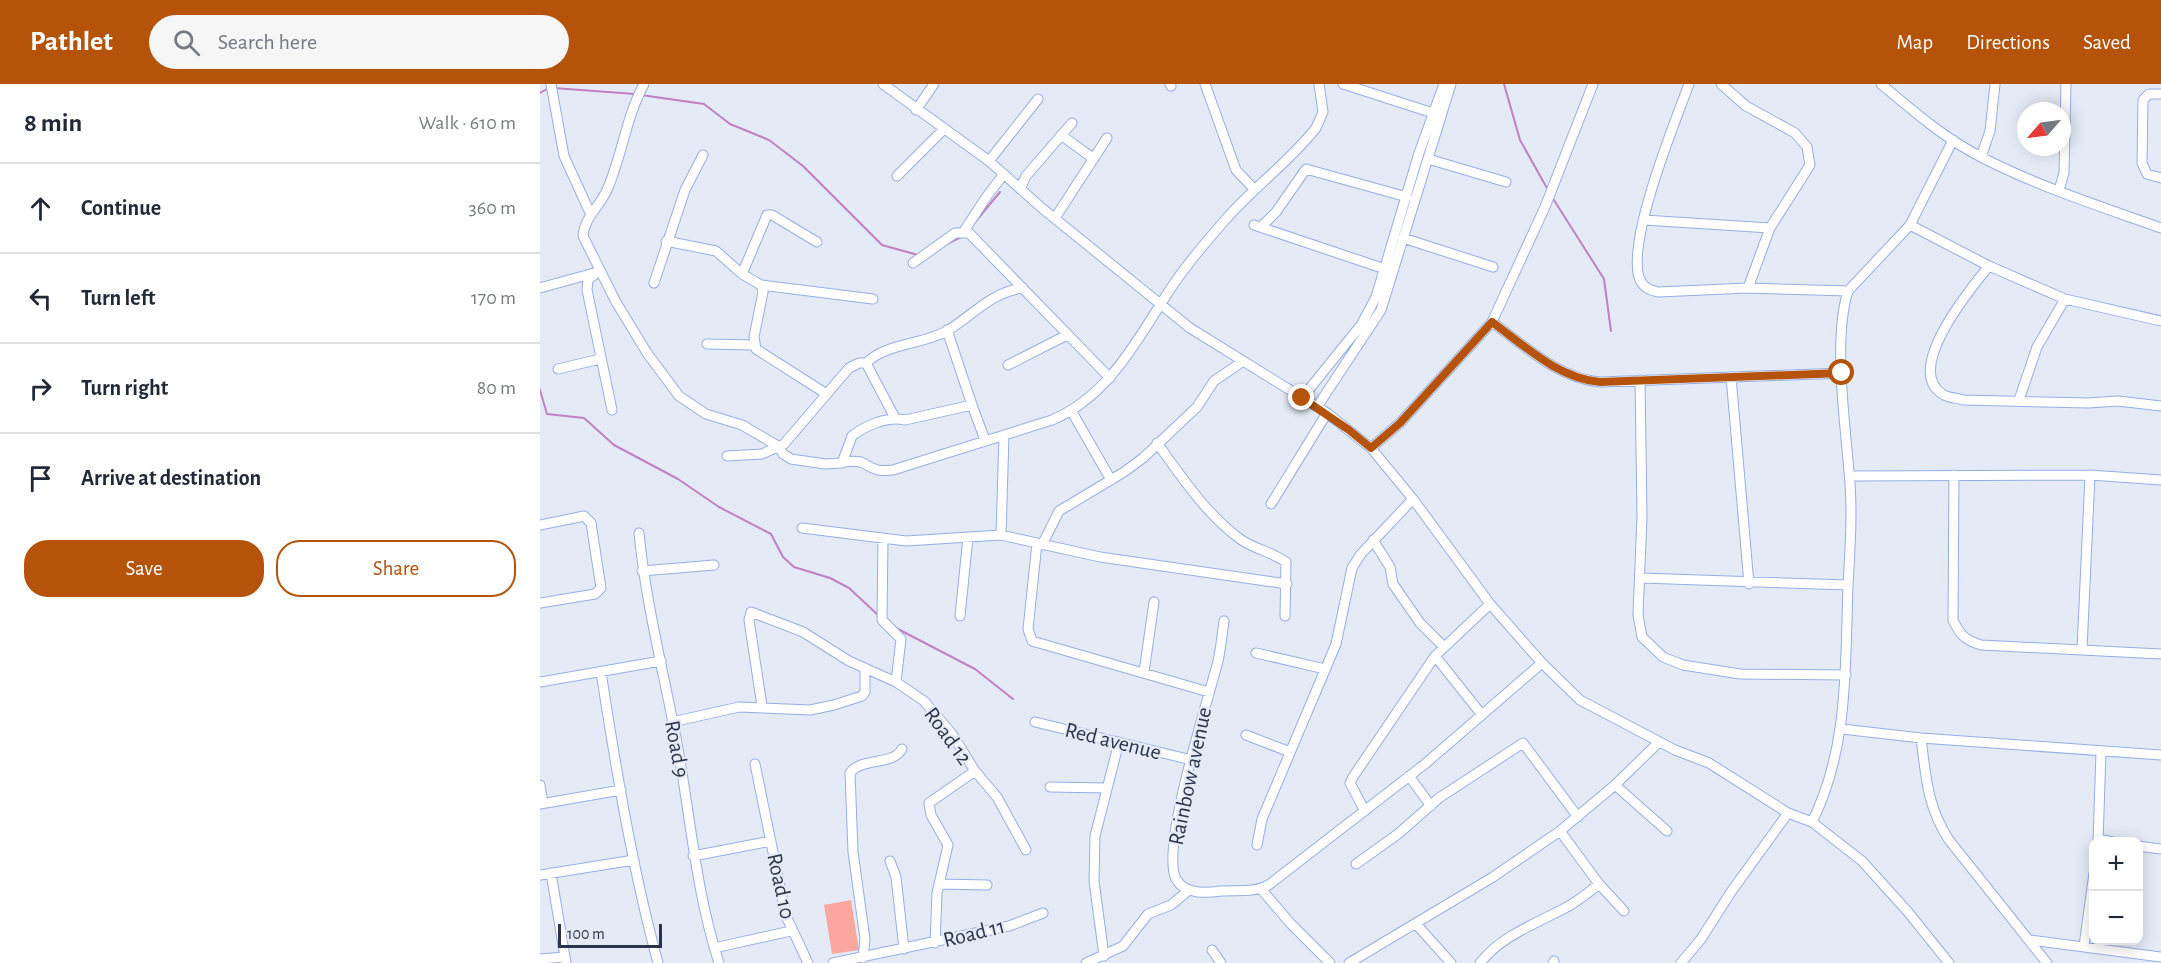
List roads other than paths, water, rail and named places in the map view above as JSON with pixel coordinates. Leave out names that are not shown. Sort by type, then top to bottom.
[{"type":"street","points":[[550,84],[564,156],[591,215]]},
{"type":"street","points":[[644,84],[633,107],[606,191],[591,215],[583,236],[599,271],[647,353],[679,396],[695,408],[735,422],[778,446],[783,454],[791,459],[825,464],[857,460],[866,462],[876,470],[893,470],[1004,435],[1072,412],[1090,399],[1110,378],[1189,263],[1254,189],[1316,128],[1323,112],[1319,84]]},
{"type":"street","points":[[883,84],[989,161],[1190,328],[1327,413],[1371,448],[1413,500],[1490,604],[1542,663],[1580,700],[1659,742],[1709,763],[1788,813],[1812,822],[1862,861],[1908,912],[1949,963]]},
{"type":"street","points":[[916,110],[934,84]]},
{"type":"street","points":[[1205,84],[1236,170],[1254,189]]},
{"type":"street","points":[[1343,84],[1433,113]]},
{"type":"street","points":[[1302,398],[1361,325],[1376,297],[1444,84]]},
{"type":"street","points":[[1317,407],[1381,310],[1451,84]]},
{"type":"street","points":[[1371,448],[1400,423],[1492,322],[1545,207],[1593,84]]},
{"type":"street","points":[[1689,84],[1656,176],[1644,220],[1638,273],[1641,282],[1648,290],[1658,292],[1748,288],[1848,291]]},
{"type":"street","points":[[1721,84],[1746,106],[1795,133],[1802,139],[1810,157],[1806,172],[1770,228],[1748,288]]},
{"type":"street","points":[[1881,84],[1953,140],[1982,157],[2059,190],[2161,228]]},
{"type":"street","points":[[1982,157],[1990,131],[1995,84]]},
{"type":"street","points":[[2059,190],[2064,173],[2067,84]]},
{"type":"street","points":[[2161,94],[2149,94],[2143,100],[2142,153],[2145,172],[2161,178]]},
{"type":"street","points":[[989,161],[1038,99]]},
{"type":"street","points":[[1020,189],[1026,176],[1072,123]]},
{"type":"street","points":[[897,176],[944,129]]},
{"type":"street","points":[[1061,135],[1094,159]]},
{"type":"street","points":[[1056,218],[1107,138]]},
{"type":"street","points":[[1812,822],[1822,803],[1842,729],[1846,675],[1850,476],[1842,373],[1844,303],[1848,291],[1910,225],[1953,140]]},
{"type":"street","points":[[654,283],[666,241],[685,190],[703,155]]},
{"type":"street","points":[[1428,159],[1506,182]]},
{"type":"street","points":[[1384,269],[1257,226],[1280,206],[1306,169],[1407,197]]},
{"type":"street","points":[[913,262],[947,237],[964,231],[1004,174]]},
{"type":"street","points":[[742,273],[767,215],[772,215],[817,242]]},
{"type":"street","points":[[1644,220],[1770,228]]},
{"type":"street","points":[[1910,225],[1989,266],[2065,299],[2161,321]]},
{"type":"street","points":[[964,231],[974,238],[1110,378]]},
{"type":"street","points":[[1403,238],[1493,267]]},
{"type":"street","points":[[666,241],[716,251],[742,273],[761,285],[873,299]]},
{"type":"street","points":[[1989,266],[1946,322],[1932,361],[1932,375],[1936,388],[1945,395],[1963,400],[2088,403],[2118,401],[2161,406]]},
{"type":"street","points":[[540,288],[599,271]]},
{"type":"street","points":[[599,271],[588,280],[587,290],[612,410]]},
{"type":"street","points":[[754,345],[763,292],[761,285]]},
{"type":"street","points":[[727,456],[762,454],[784,444],[825,393],[849,368],[859,363],[866,363],[878,353],[947,330],[982,305],[1013,289],[1023,288]]},
{"type":"street","points":[[2019,400],[2037,346],[2065,299]]},
{"type":"street","points":[[1492,322],[1567,375],[1581,380],[1600,382],[1842,373]]},
{"type":"street","points":[[947,330],[985,440]]},
{"type":"street","points":[[1008,365],[1067,335]]},
{"type":"street","points":[[707,344],[754,345],[825,393]]},
{"type":"street","points":[[558,369],[600,359]]},
{"type":"street","points":[[1209,692],[1032,641],[1028,629],[1040,544],[1059,511],[1143,458],[1197,407],[1214,381],[1242,362]]},
{"type":"street","points":[[866,363],[895,418]]},
{"type":"street","points":[[1731,377],[1749,584]]},
{"type":"street","points":[[1640,380],[1639,629],[1648,645],[1663,657],[1683,665],[1740,674],[1846,675]]},
{"type":"street","points":[[844,462],[852,436],[860,430],[895,418],[905,420],[972,405]]},
{"type":"street","points":[[1072,412],[1111,480]]},
{"type":"street","points":[[1271,504],[1327,413]]},
{"type":"street","points":[[1001,535],[1004,435]]},
{"type":"street","points":[[1157,443],[1192,494],[1230,530],[1257,549],[1286,562],[1285,616]]},
{"type":"street","points":[[1954,475],[1953,620],[1959,633],[1967,641],[1981,645],[2161,654]]},
{"type":"street","points":[[1850,476],[2090,475],[2161,480]]},
{"type":"street","points":[[2082,649],[2090,475]]},
{"type":"street","points":[[1257,845],[1262,819],[1336,644],[1352,568],[1372,540],[1413,500]]},
{"type":"street","points":[[540,525],[584,516],[591,523],[601,584],[599,593],[540,603]]},
{"type":"street","points":[[802,528],[913,541],[1001,535],[1100,557],[1287,584]]},
{"type":"street","name":"Road 9","points":[[639,533],[642,571],[662,661],[703,910],[719,963]]},
{"type":"street","points":[[960,616],[968,537]]},
{"type":"street","points":[[883,538],[880,607],[882,620],[901,639],[896,682]]},
{"type":"street","points":[[1372,540],[1390,567],[1393,584],[1420,622],[1444,647]]},
{"type":"street","points":[[642,571],[714,565]]},
{"type":"street","points":[[1641,578],[1749,584],[1848,585]]},
{"type":"street","points":[[1144,672],[1154,602]]},
{"type":"street","points":[[1365,811],[1350,783],[1435,656],[1490,604]]},
{"type":"street","name":"Road 12","points":[[762,706],[749,620],[751,612],[803,632],[849,661],[896,682],[924,701],[952,734],[975,771],[929,803],[931,815],[948,845],[934,915],[935,943]]},
{"type":"street","name":"Rainbow avenue","points":[[1189,890],[1175,877],[1172,863],[1178,815],[1218,658],[1224,621]]},
{"type":"street","points":[[1256,653],[1325,669]]},
{"type":"street","points":[[1435,656],[1482,715]]},
{"type":"street","points":[[540,682],[662,661]]},
{"type":"street","points":[[1086,963],[1100,960],[1123,946],[1148,914],[1171,905],[1189,890],[1204,893],[1262,889],[1409,776],[1542,663]]},
{"type":"street","points":[[672,722],[725,709],[762,706],[810,710],[857,698],[865,692],[865,668]]},
{"type":"street","points":[[601,672],[634,860],[658,963]]},
{"type":"street","name":"Red avenue","points":[[1035,722],[1192,760]]},
{"type":"street","points":[[1842,729],[1921,738],[2161,755]]},
{"type":"street","points":[[1246,735],[1290,752]]},
{"type":"street","points":[[1921,738],[1928,796],[1935,819],[1949,840],[2047,963]]},
{"type":"street","points":[[1100,960],[1094,881],[1097,820],[1119,742]]},
{"type":"street","points":[[1349,963],[1493,878],[1560,831],[1615,785],[1659,742]]},
{"type":"street","points":[[1356,864],[1480,769],[1523,743],[1578,817]]},
{"type":"street","points":[[863,958],[865,939],[853,852],[850,773],[856,766],[895,755],[902,748]]},
{"type":"street","points":[[2098,837],[2101,752]]},
{"type":"street","name":"Road 10","points":[[755,764],[786,916],[791,931],[808,963]]},
{"type":"street","points":[[975,771],[998,797],[1026,850]]},
{"type":"street","points":[[1409,776],[1431,806]]},
{"type":"street","points":[[540,785],[542,803],[621,790]]},
{"type":"street","points":[[1615,785],[1667,831]]},
{"type":"street","points":[[1050,787],[1106,788]]},
{"type":"street","points":[[1681,963],[1701,939],[1731,892],[1788,813]]},
{"type":"street","points":[[1560,831],[1599,884],[1624,911]]},
{"type":"street","name":"Road 10","points":[[693,855],[771,841]]},
{"type":"street","points":[[2143,847],[2161,849]]},
{"type":"street","points":[[540,875],[634,860]]},
{"type":"street","points":[[890,861],[896,877],[904,950]]},
{"type":"street","points":[[540,959],[566,960],[551,873]]},
{"type":"street","points":[[939,884],[987,885]]},
{"type":"street","points":[[1480,963],[1497,946],[1531,924],[1571,905],[1599,884]]},
{"type":"street","points":[[1262,889],[1291,924],[1330,963]]},
{"type":"street","points":[[2084,946],[2092,891]]},
{"type":"street","name":"Road 11","points":[[833,963],[904,950],[1009,926],[1043,913]]},
{"type":"street","points":[[1416,924],[1451,963]]},
{"type":"street","points":[[714,948],[791,931]]},
{"type":"street","points":[[2030,940],[2161,957]]},
{"type":"street","points":[[1212,950],[1221,963]]},
{"type":"waterway","points":[[1504,84],[1520,140],[1548,190]]},
{"type":"waterway","points":[[540,93],[549,88]]},
{"type":"waterway","points":[[554,88],[635,94]]},
{"type":"waterway","points":[[641,95],[704,104],[730,124],[769,140],[803,166],[882,245],[918,255]]},
{"type":"waterway","points":[[975,222],[1000,192]]},
{"type":"waterway","points":[[1552,197],[1604,279],[1611,331]]},
{"type":"waterway","points":[[947,244],[961,237]]},
{"type":"waterway","points":[[540,390],[547,414],[584,418],[614,445],[678,479],[719,507],[771,534],[783,557],[794,567],[830,578],[849,588],[879,616]]},
{"type":"waterway","points":[[896,628],[975,669],[1013,699]]}]
